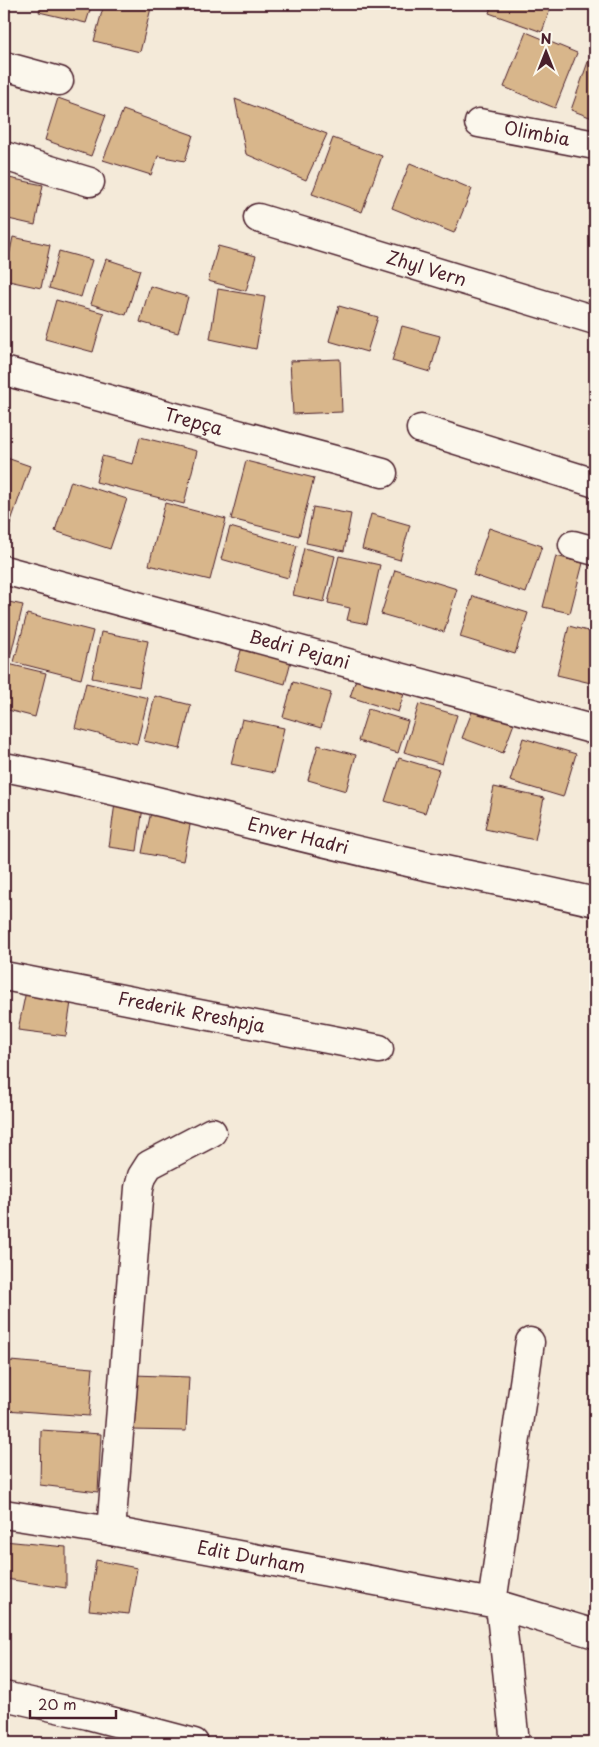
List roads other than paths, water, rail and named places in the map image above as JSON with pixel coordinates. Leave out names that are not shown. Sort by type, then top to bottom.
[{"type":"street","points":[[4,66],[59,81]]},
{"type":"street","name":"Olimbia","points":[[479,123],[595,145]]},
{"type":"street","points":[[4,156],[90,182]]},
{"type":"street","name":"Zhyl Vern","points":[[258,218],[595,320]]},
{"type":"street","name":"Trepça","points":[[4,371],[383,473]]},
{"type":"street","points":[[421,428],[595,483]]},
{"type":"street","name":"Bedri Pejani","points":[[4,570],[595,730]]},
{"type":"street","name":"Enver Hadri","points":[[4,767],[83,782],[417,864],[595,902]]},
{"type":"street","name":"Frederik Rreshpja","points":[[4,976],[378,1049]]},
{"type":"street","points":[[112,1531],[139,1188],[142,1176],[149,1165],[212,1132]]},
{"type":"street","points":[[514,1743],[496,1604],[530,1342]]},
{"type":"street","name":"Edit Durham","points":[[4,1514],[112,1531],[496,1604],[595,1634]]},
{"type":"street","points":[[4,1696],[88,1715],[194,1743]]}]
